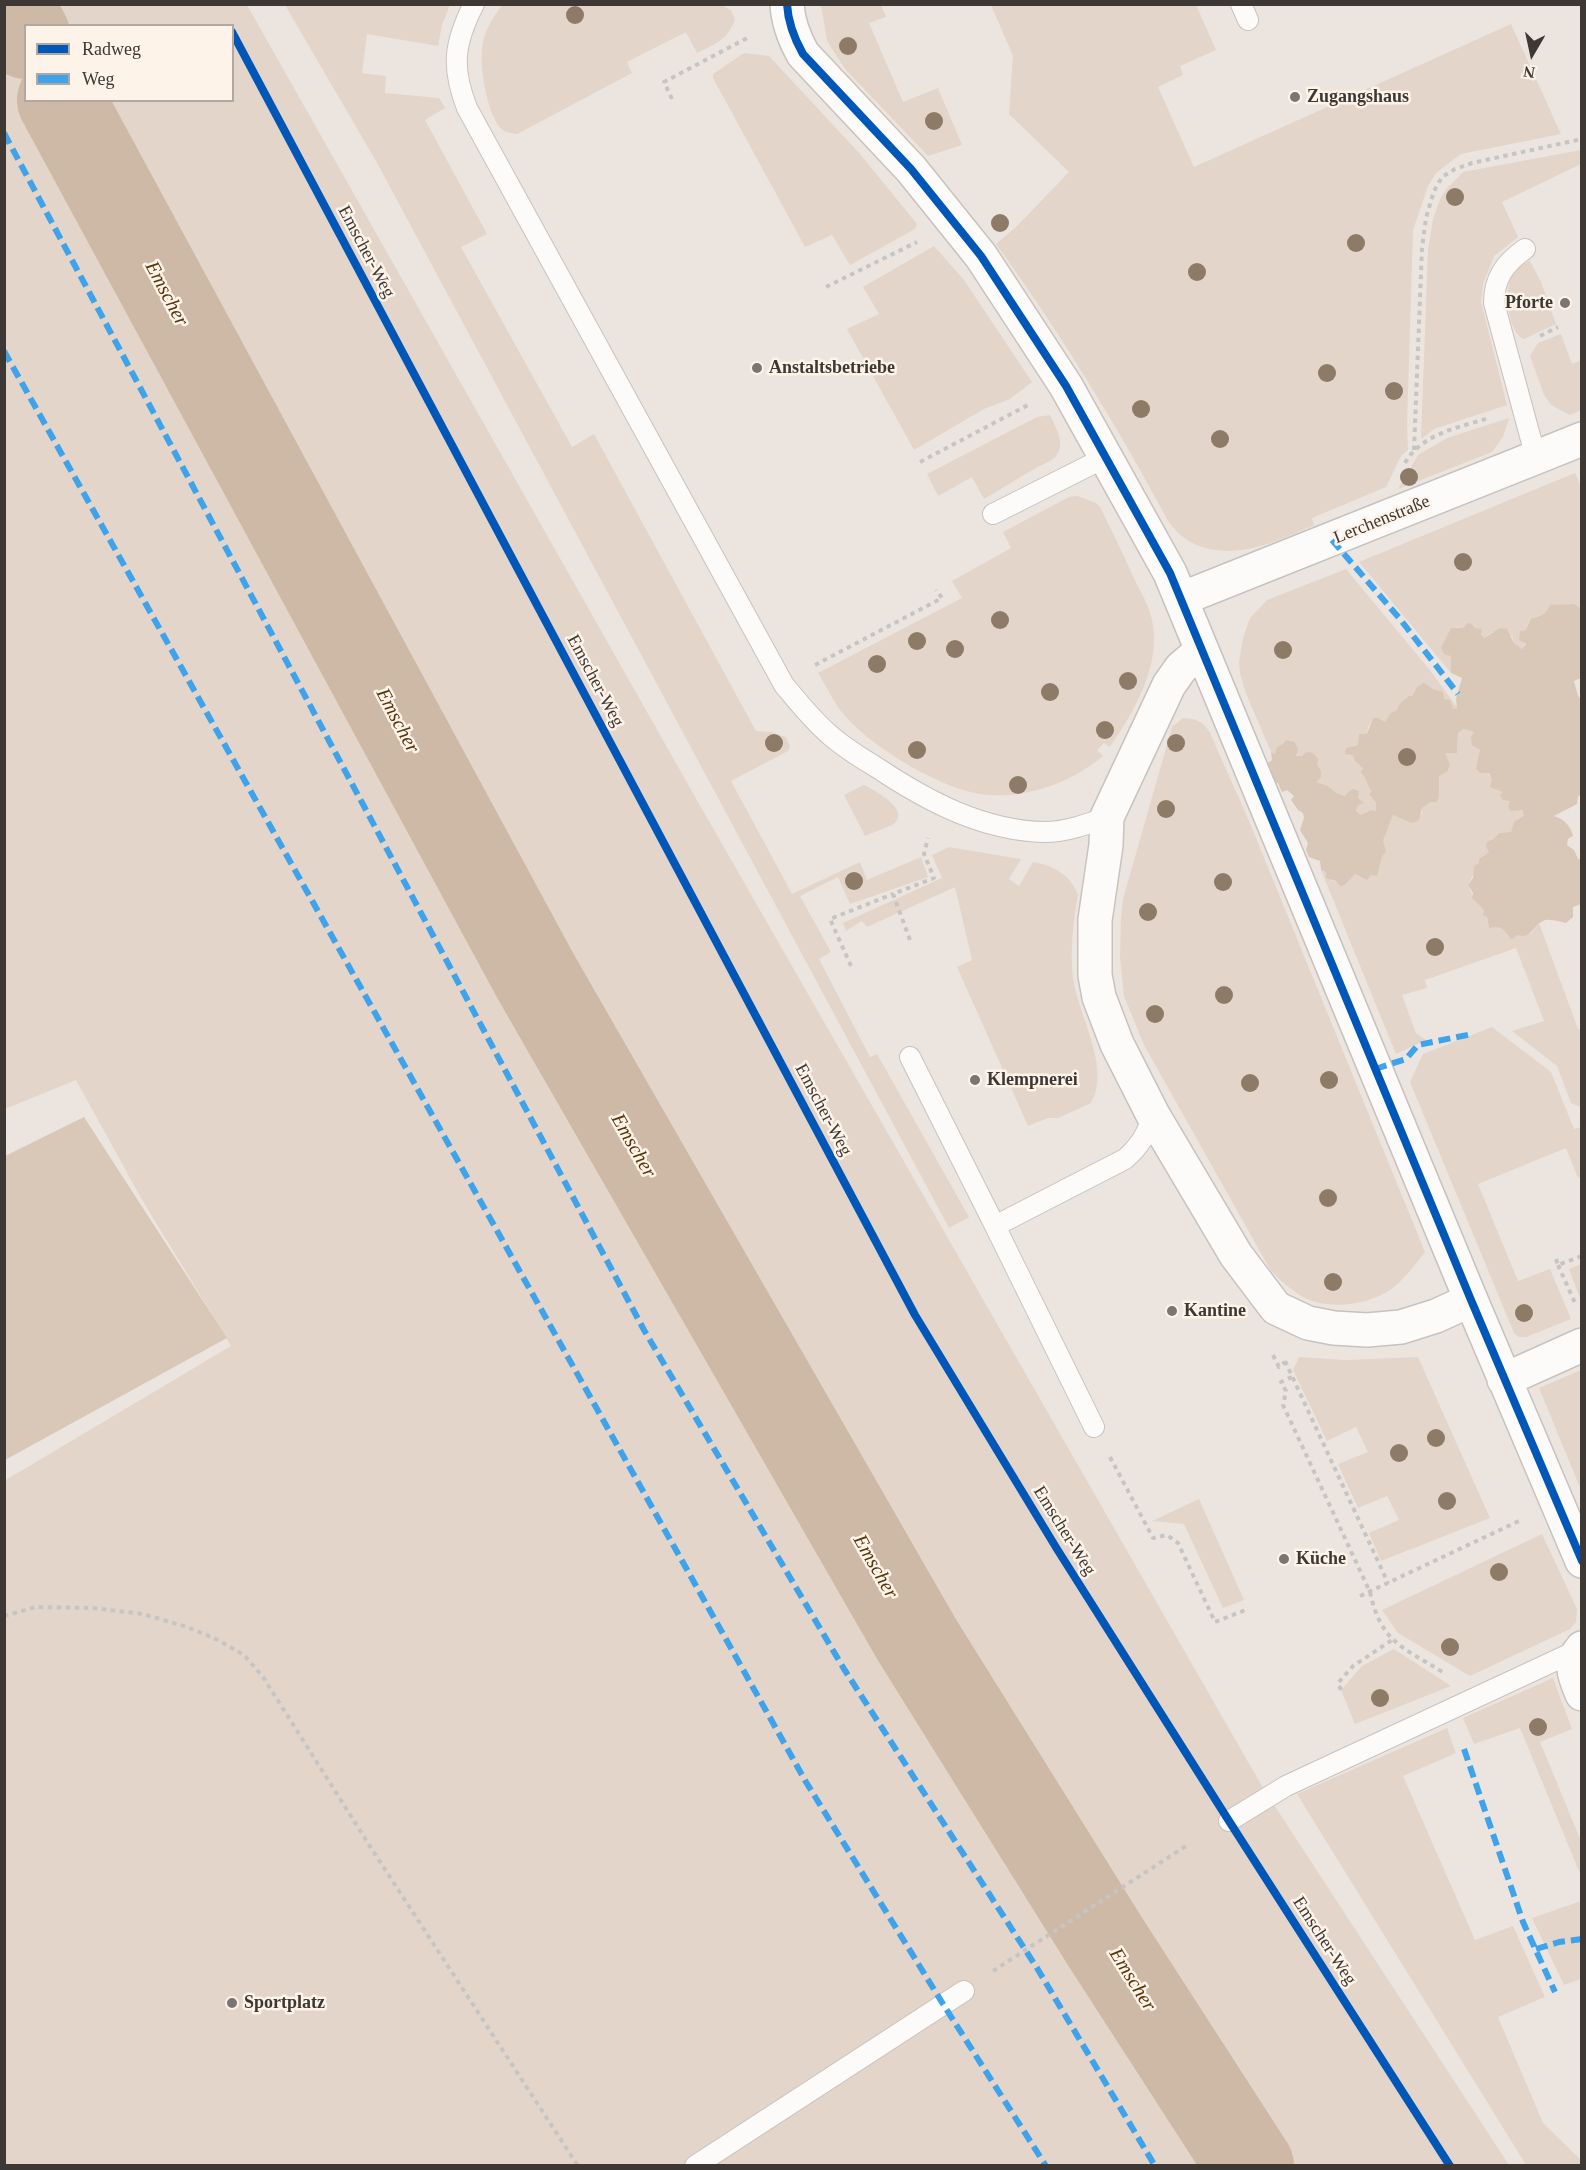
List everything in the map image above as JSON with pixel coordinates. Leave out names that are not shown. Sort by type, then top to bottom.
[{"type":"street","points":[[787,11],[793,35],[803,54],[879,133],[956,223],[981,256],[1065,386],[1170,573],[1581,1562]]},
{"type":"street","name":"Lerchenstraße","points":[[1181,599],[1581,439]]},
{"type":"street","points":[[1202,650],[1180,668],[1169,685],[1107,817],[1106,845],[1095,920],[1095,975],[1099,996],[1117,1044],[1153,1115],[1236,1255],[1276,1308],[1308,1323],[1334,1328],[1367,1330],[1401,1327],[1436,1316],[1471,1300]]},
{"type":"street","points":[[1504,1380],[1581,1345]]},
{"type":"street","points":[[1581,1648],[1573,1667],[1581,1694]]},
{"type":"lane","points":[[474,4],[459,41],[456,64],[458,86],[466,108],[784,685],[831,736],[889,776],[959,813],[997,826],[1047,832],[1089,824],[1107,817]]},
{"type":"lane","points":[[1525,249],[1510,260],[1500,273],[1494,290],[1494,303],[1536,458]]},
{"type":"lane","points":[[993,514],[1106,457]]},
{"type":"lane","points":[[910,1057],[1094,1427]]},
{"type":"lane","points":[[995,1226],[1125,1159],[1139,1146],[1147,1134],[1153,1115]]},
{"type":"lane","points":[[1229,1821],[1286,1786],[1581,1648]]},
{"type":"lane","points":[[695,2166],[964,1990]]},
{"type":"path","points":[[672,99],[664,82],[787,11]]},
{"type":"path","points":[[1414,450],[1423,234],[1434,191],[1442,177],[1455,168],[1581,139]]},
{"type":"path","points":[[826,287],[956,223]]},
{"type":"path","points":[[920,462],[1065,386]]},
{"type":"path","points":[[784,685],[825,659],[942,598],[936,590]]},
{"type":"path","points":[[851,966],[830,919],[933,878],[924,854],[937,803]]},
{"type":"path","points":[[893,894],[910,940]]},
{"type":"path","points":[[1558,1265],[1581,1256]]},
{"type":"path","points":[[1556,1259],[1577,1308]]},
{"type":"path","points":[[1276,1308],[1285,1362],[1388,1583]]},
{"type":"path","points":[[1271,1351],[1279,1367],[1285,1362]]},
{"type":"path","points":[[1292,1377],[1281,1382],[1286,1391],[1283,1405],[1370,1592],[1374,1611],[1385,1632],[1392,1640],[1480,1696]]},
{"type":"path","points":[[1094,1427],[1153,1538],[1167,1535],[1178,1544],[1215,1622],[1248,1609]]},
{"type":"path","points":[[1360,1596],[1556,1504]]},
{"type":"path","points":[[4,1616],[36,1607],[93,1608],[143,1614],[188,1627],[244,1655],[263,1677],[578,2166]]},
{"type":"path","points":[[1341,1690],[1338,1683],[1353,1666],[1392,1640]]},
{"type":"path","points":[[964,1990],[1186,1846],[1229,1821]]},
{"type":"shaded area","points":[[5,5],[247,5],[694,795],[1263,1788],[1509,2165],[5,2165],[4,1481],[231,1346],[141,1198],[76,1080],[5,1109]]},
{"type":"shaded area","points":[[285,5],[450,5],[442,25],[438,46],[367,34],[362,73],[386,76],[385,93],[439,98],[445,108],[425,120],[487,234],[461,247],[572,447],[594,434],[756,731],[771,732],[786,737],[790,747],[788,751],[731,781],[792,894],[860,862],[867,880],[921,857],[928,877],[850,904],[838,877],[800,896],[831,952],[819,959],[870,1057],[877,1054],[969,1217],[949,1228],[376,161]]},
{"type":"shaded area","points":[[502,5],[721,5],[731,10],[735,19],[725,36],[710,47],[697,53],[686,32],[627,62],[632,73],[517,134],[504,131],[498,125],[485,90],[483,76],[484,37]]},
{"type":"shaded area","points":[[821,5],[881,5],[886,17],[869,23],[903,102],[938,88],[962,145],[928,156],[845,69],[827,41]]},
{"type":"shaded area","points":[[991,5],[1196,5],[1216,50],[1180,66],[1183,75],[1158,87],[1194,167],[1511,24],[1561,134],[1461,154],[1436,173],[1428,186],[1413,230],[1408,450],[1401,456],[1386,487],[1312,518],[1314,525],[1272,543],[1241,550],[1226,551],[1197,545],[1184,538],[1171,525],[1087,380],[996,244],[1017,226],[1069,172],[1009,114],[1013,56]]},
{"type":"shaded area","points":[[744,53],[769,56],[860,154],[917,224],[915,229],[850,265],[832,235],[805,247],[713,78],[713,74]]},
{"type":"shaded area","points":[[1581,150],[1581,164],[1502,202],[1518,237],[1494,256],[1483,284],[1481,302],[1507,405],[1434,429],[1421,439],[1428,250],[1433,219],[1441,197],[1463,172]]},
{"type":"shaded area","points":[[934,246],[964,280],[1032,382],[1010,399],[984,409],[914,450],[847,329],[879,314],[863,287]]},
{"type":"shaded area","points":[[1530,261],[1541,282],[1556,324],[1524,339],[1518,335],[1510,319],[1508,297],[1514,271]]},
{"type":"shaded area","points":[[1561,334],[1572,364],[1581,360],[1581,410],[1570,415],[1551,405],[1544,395],[1530,356],[1538,343]]},
{"type":"shaded area","points":[[1050,415],[1060,438],[1060,445],[1059,451],[1049,462],[984,499],[972,477],[938,496],[927,474],[1037,417]]},
{"type":"shaded area","points":[[1509,418],[1503,437],[1492,452],[1398,489],[1418,455],[1447,438]]},
{"type":"shaded area","points":[[1575,473],[1581,487],[1581,609],[1575,605],[1563,605],[1531,618],[1522,649],[1514,643],[1512,636],[1492,632],[1484,638],[1481,634],[1457,627],[1445,640],[1451,656],[1451,673],[1359,562]]},
{"type":"shaded area","points":[[1078,496],[1100,507],[1147,604],[1154,637],[1153,653],[1144,687],[1128,719],[1110,747],[1104,743],[1097,750],[1103,756],[1064,781],[1019,794],[988,795],[951,786],[911,766],[873,741],[845,716],[818,673],[962,598],[952,581],[1011,548],[1003,532],[1069,497]]},
{"type":"shaded area","points":[[1346,569],[1429,669],[1457,707],[1457,710],[1429,689],[1417,687],[1412,696],[1407,696],[1385,723],[1373,718],[1367,734],[1358,745],[1352,746],[1373,792],[1369,794],[1376,803],[1376,811],[1371,810],[1361,815],[1356,811],[1358,798],[1352,789],[1344,796],[1335,792],[1328,786],[1316,782],[1302,756],[1276,755],[1271,752],[1245,691],[1239,662],[1243,638],[1250,618],[1267,600]]},
{"type":"shaded area","points":[[1574,604],[1582,609],[1581,678],[1574,681],[1581,700],[1581,795],[1578,796],[1577,804],[1554,816],[1569,826],[1573,836],[1568,839],[1567,845],[1574,850],[1578,859],[1581,859],[1581,904],[1573,907],[1573,917],[1566,923],[1546,920],[1538,924],[1530,933],[1517,935],[1512,939],[1501,928],[1489,928],[1487,917],[1483,915],[1484,910],[1472,898],[1473,893],[1468,885],[1473,878],[1474,866],[1489,852],[1487,842],[1499,833],[1511,832],[1514,822],[1524,816],[1522,810],[1511,811],[1508,807],[1510,801],[1503,800],[1500,795],[1503,792],[1490,787],[1492,780],[1489,773],[1481,773],[1476,769],[1480,750],[1472,745],[1471,737],[1474,732],[1464,729],[1458,733],[1457,753],[1445,753],[1450,765],[1447,772],[1439,776],[1437,802],[1430,802],[1422,808],[1419,820],[1413,823],[1393,815],[1383,841],[1386,852],[1382,856],[1377,876],[1371,875],[1367,880],[1355,874],[1345,885],[1340,886],[1336,881],[1326,878],[1326,872],[1321,870],[1320,861],[1309,857],[1306,850],[1308,843],[1300,830],[1304,818],[1303,813],[1291,800],[1294,796],[1287,790],[1282,792],[1278,783],[1272,782],[1266,772],[1271,769],[1268,763],[1272,760],[1271,752],[1275,754],[1277,747],[1286,740],[1294,742],[1298,749],[1296,756],[1302,756],[1307,752],[1313,753],[1318,759],[1317,765],[1321,771],[1321,777],[1316,782],[1344,796],[1352,789],[1359,791],[1358,798],[1364,803],[1358,805],[1356,811],[1361,815],[1371,810],[1376,811],[1376,803],[1369,794],[1372,792],[1361,772],[1363,768],[1355,761],[1353,755],[1345,754],[1346,748],[1358,745],[1359,734],[1367,734],[1373,718],[1385,722],[1408,696],[1412,696],[1417,687],[1424,683],[1443,692],[1444,699],[1450,700],[1453,708],[1457,709],[1456,699],[1462,678],[1451,673],[1451,656],[1444,654],[1441,648],[1451,628],[1463,628],[1468,623],[1472,624],[1474,628],[1482,629],[1481,634],[1484,638],[1500,628],[1507,629],[1514,643],[1522,649],[1526,644],[1519,640],[1520,631],[1526,630],[1531,618],[1543,614],[1550,605]]},
{"type":"shaded area","points":[[1183,718],[1200,721],[1210,733],[1249,821],[1425,1252],[1395,1286],[1382,1295],[1363,1302],[1332,1305],[1307,1299],[1295,1292],[1271,1271],[1144,1045],[1124,996],[1120,957],[1123,899],[1172,727]]},
{"type":"shaded area","points":[[1464,729],[1474,732],[1490,776],[1524,816],[1511,832],[1499,833],[1489,852],[1479,859],[1468,885],[1475,901],[1485,910],[1489,928],[1500,927],[1508,935],[1531,934],[1539,923],[1578,1029],[1581,1029],[1581,1107],[1571,1103],[1557,1066],[1512,1031],[1544,1021],[1516,948],[1425,980],[1427,988],[1402,995],[1416,1033],[1426,1040],[1396,1054],[1321,870],[1326,872],[1331,880],[1345,885],[1355,874],[1360,877],[1383,841],[1393,815],[1403,817],[1408,822],[1422,814],[1422,808],[1436,790],[1439,776],[1447,772],[1444,753],[1457,753],[1458,733]]},
{"type":"shaded area","points":[[864,785],[890,802],[898,814],[898,819],[892,825],[865,836],[844,795]]},
{"type":"shaded area","points":[[949,847],[1021,859],[1009,879],[1019,886],[1033,862],[1054,868],[1075,888],[1078,895],[1072,936],[1073,978],[1092,1042],[1098,1074],[1091,1103],[1058,1118],[1048,1118],[1028,1126],[957,967],[972,960],[955,887],[867,927],[862,921],[846,931],[843,923],[942,878],[932,855]]},
{"type":"shaded area","points":[[1492,1027],[1551,1072],[1574,1129],[1581,1127],[1581,1176],[1578,1178],[1566,1148],[1478,1184],[1518,1281],[1550,1269],[1571,1319],[1526,1337],[1519,1337],[1514,1333],[1410,1082],[1423,1054]]},
{"type":"shaded area","points":[[84,1117],[227,1338],[5,1460],[5,1156]]},
{"type":"shaded area","points":[[1582,1264],[1581,1301],[1569,1269]]},
{"type":"shaded area","points":[[1299,1357],[1345,1360],[1418,1357],[1490,1518],[1381,1561],[1369,1533],[1399,1520],[1387,1496],[1358,1508],[1338,1464],[1368,1452],[1356,1427],[1327,1441],[1293,1370]]},
{"type":"shaded area","points":[[1581,1370],[1581,1490],[1539,1388]]},
{"type":"shaded area","points":[[1199,1499],[1244,1600],[1223,1608],[1184,1524],[1152,1521]]},
{"type":"shaded area","points":[[1542,1534],[1577,1609],[1576,1622],[1570,1629],[1470,1676],[1398,1633],[1382,1610]]},
{"type":"shaded area","points":[[1394,1649],[1451,1686],[1355,1724],[1341,1690],[1362,1666]]},
{"type":"shaded area","points":[[1553,1678],[1572,1729],[1540,1742],[1581,1841],[1581,1876],[1520,1728],[1474,1744],[1463,1718]]},
{"type":"shaded area","points":[[1447,1728],[1456,1753],[1403,1776],[1475,1940],[1513,1926],[1545,1997],[1498,2017],[1543,2123],[1581,2160],[1581,2165],[1526,2165],[1297,1794]]},
{"type":"shaded area","points":[[1581,1901],[1581,1979],[1564,1985],[1532,1918]]},
{"type":"waterway","name":"Emscher","points":[[9,4],[24,31]]},
{"type":"waterway","name":"Emscher","points":[[62,102],[536,977],[917,1640],[1106,1943],[1250,2166]]},
{"type":"marked path","points":[[4,133],[644,1330],[844,1669],[1037,1968],[1155,2166]]},
{"type":"marked path","points":[[4,351],[806,1782],[1046,2166]]},
{"type":"marked path","points":[[1332,540],[1400,619],[1458,694]]},
{"type":"marked path","points":[[1375,1069],[1406,1059],[1418,1045],[1472,1034]]},
{"type":"marked path","points":[[1464,1749],[1523,1922],[1555,1992]]},
{"type":"marked path","points":[[1536,1949],[1559,1942],[1582,1939]]},
{"type":"cycle path","points":[[787,4],[792,30],[803,54],[911,169],[981,256],[1066,386],[1170,573],[1471,1300],[1582,1561]]},
{"type":"cycle path","name":"Emscher-Weg","points":[[234,36],[915,1315],[1057,1549],[1450,2166]]},
{"type":"place","name":"Zugangshaus","points":[[1295,97]]},
{"type":"place","name":"Pforte","points":[[1565,303]]},
{"type":"place","name":"Anstaltsbetriebe","points":[[757,368]]},
{"type":"place","name":"Klempnerei","points":[[975,1080]]},
{"type":"place","name":"Kantine","points":[[1172,1311]]},
{"type":"place","name":"Küche","points":[[1284,1559]]},
{"type":"place","name":"Sportplatz","points":[[232,2003]]}]
